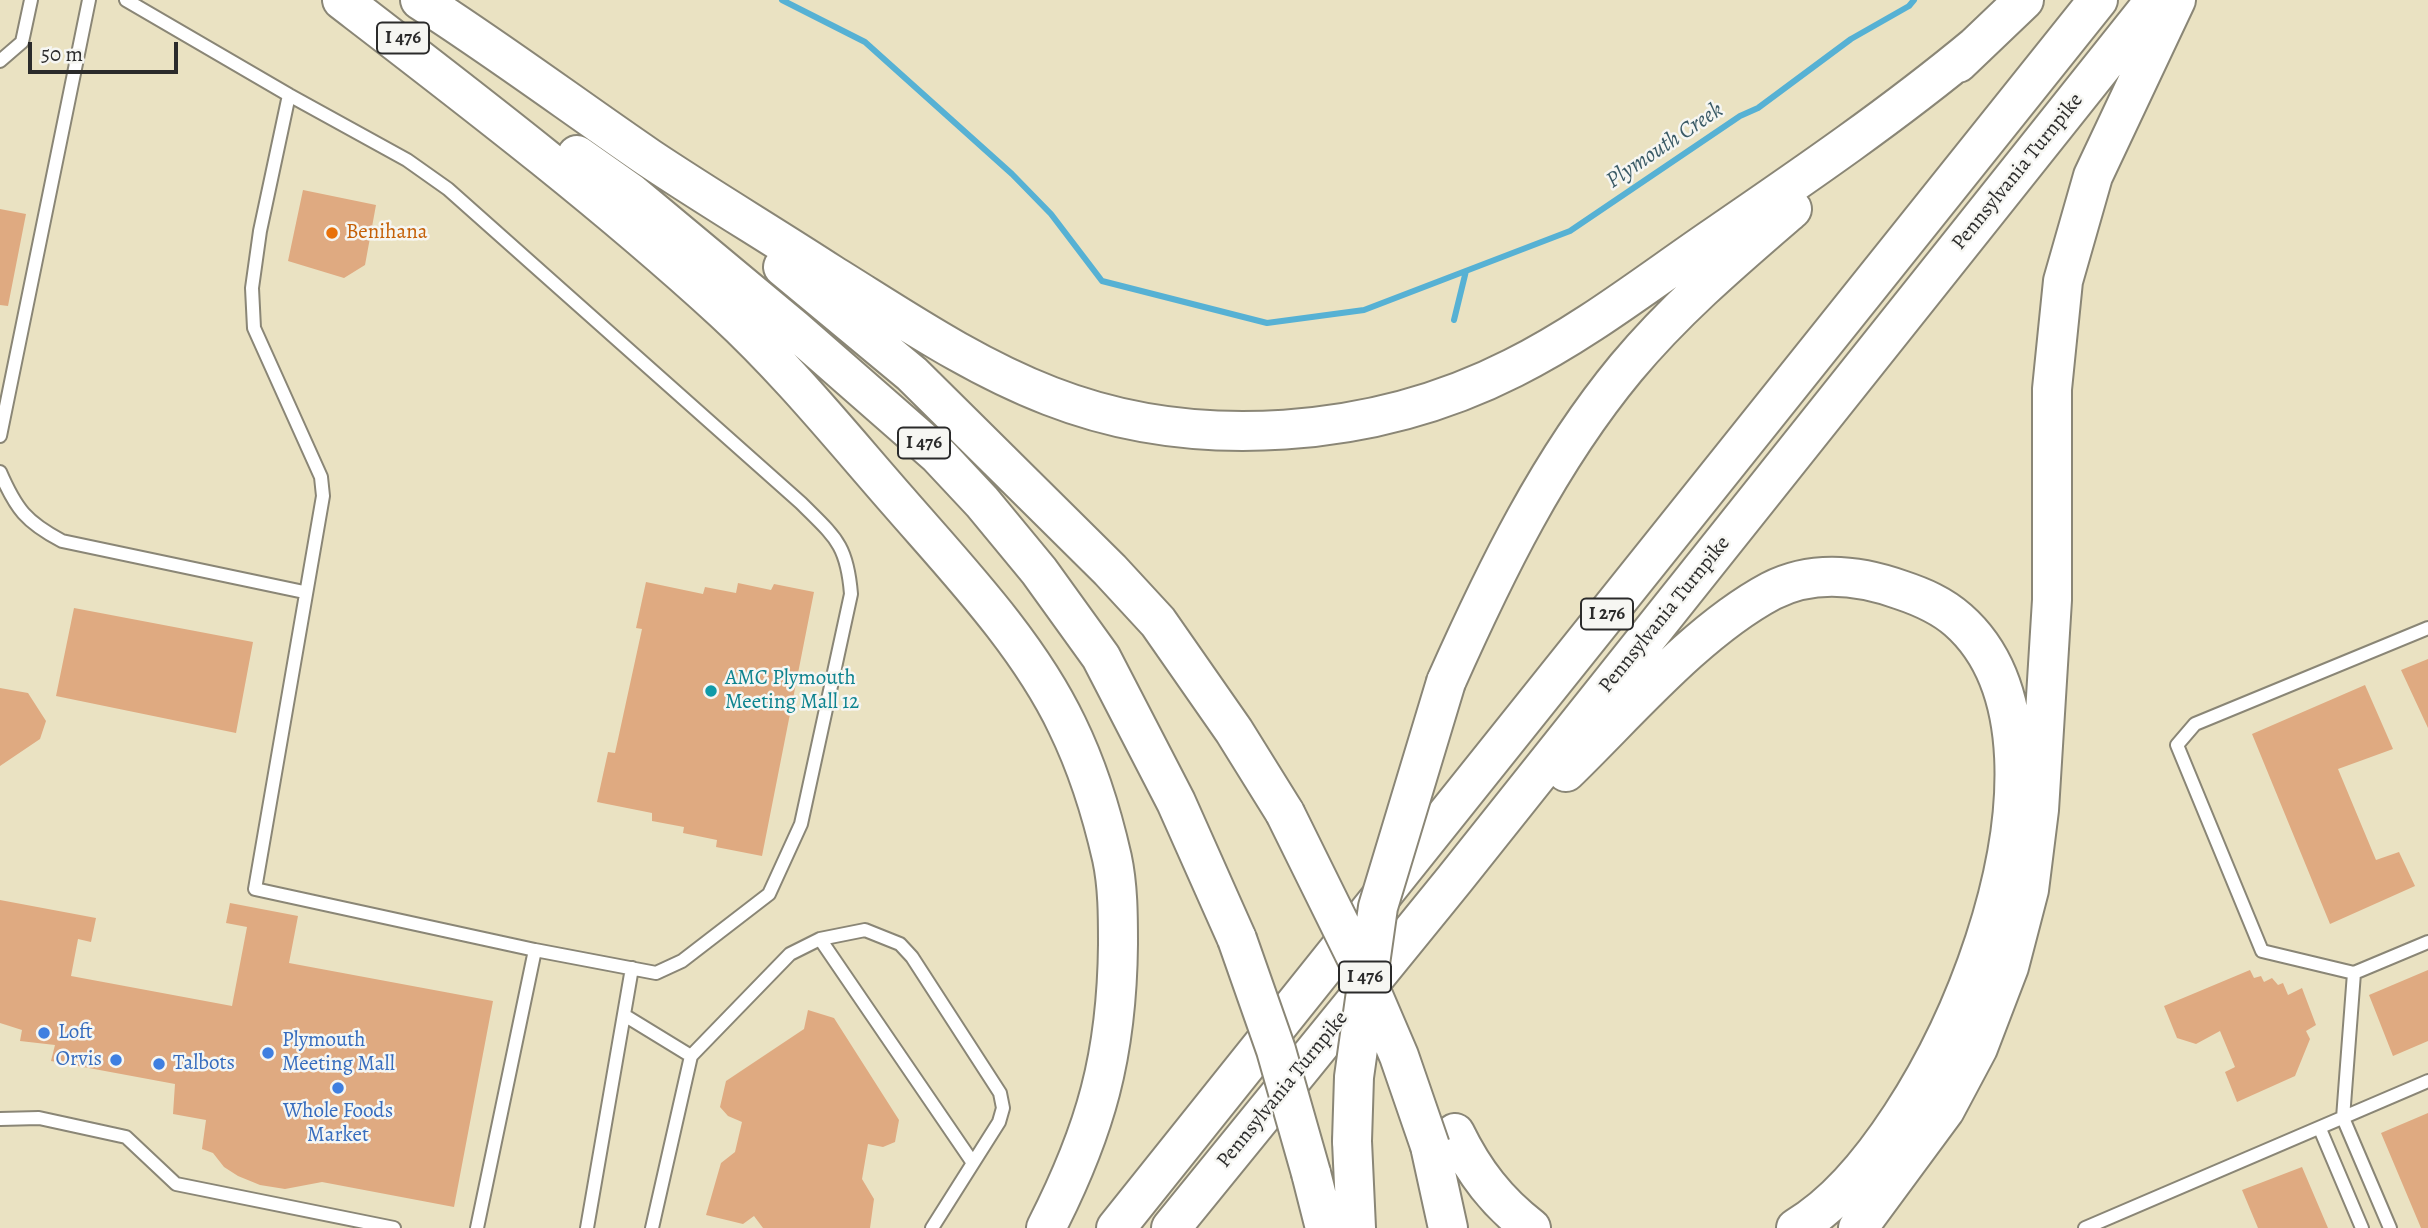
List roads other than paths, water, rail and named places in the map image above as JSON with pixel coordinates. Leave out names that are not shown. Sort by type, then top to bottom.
[{"type":"highway","name":"I 476","points":[[344,0],[631,193],[938,455],[1039,571],[1101,657],[1176,802],[1237,939],[1276,1050],[1325,1228]]},
{"type":"highway","points":[[344,0],[564,173],[726,313],[805,396],[963,576],[1019,648],[1067,724],[1093,791],[1113,861],[1118,917],[1118,977],[1110,1051],[1097,1109],[1077,1168],[1046,1228]]},
{"type":"highway","name":"I 476","points":[[420,0],[485,42],[651,159],[912,374],[1110,570],[1158,622],[1234,731],[1339,892],[1373,952],[1442,1140]]},
{"type":"highway","points":[[1356,1228],[1352,1141],[1354,1077],[1378,907],[1446,682],[1493,576],[1568,448],[1627,368],[1727,266],[1977,45],[2024,0]]},
{"type":"highway","name":"Pennsylvania Turnpike","points":[[1116,1228],[2098,0]]},
{"type":"highway","name":"Pennsylvania Turnpike","points":[[1171,1228],[1454,880],[2155,0]]},
{"type":"highway","points":[[1858,1228],[1950,1100],[1978,1048],[2009,967],[2029,890],[2039,810],[2052,600],[2052,389],[2063,281],[2093,176],[2176,0]]},
{"type":"highway","points":[[651,159],[944,345],[1050,396],[1105,412],[1183,427],[1245,431],[1290,428],[1351,420],[1415,407],[1483,383],[1518,366],[1596,318],[1788,187],[1917,94],[1977,45]]},
{"type":"highway","points":[[1454,880],[1707,635],[1773,591],[1813,579],[1858,578],[1930,601],[1959,621],[1988,659],[2009,716],[2012,740],[2010,829],[2000,887],[1977,966],[1956,1018],[1922,1082],[1883,1141],[1841,1192],[1796,1228]]},
{"type":"highway","points":[[1442,1140],[1448,1228]]},
{"type":"highway","points":[[1442,1140],[1470,1164],[1491,1192],[1531,1228]]},
{"type":"highway","points":[[1311,1173],[1314,1228]]},
{"type":"lane","points":[[0,61],[22,42],[31,0]]},
{"type":"lane","points":[[0,436],[89,0]]},
{"type":"lane","points":[[126,0],[289,96],[407,160],[447,189],[801,503],[832,534],[848,562],[850,594],[801,824],[769,894],[682,961],[656,972],[632,968],[535,950],[254,889],[304,592],[323,496],[321,477],[254,328],[252,288],[260,231],[289,96]]},
{"type":"lane","points":[[0,472],[15,505],[35,527],[62,541],[304,592]]},
{"type":"lane","points":[[2428,628],[2195,724],[2177,745],[2262,951],[2354,973],[2428,942]]},
{"type":"lane","points":[[652,1228],[691,1056],[790,954],[820,939],[865,930],[900,944],[912,957],[1000,1093],[1003,1108],[999,1122],[932,1228]]},
{"type":"lane","points":[[820,939],[973,1163]]},
{"type":"lane","points":[[477,1228],[535,950]]},
{"type":"lane","points":[[587,1228],[632,968]]},
{"type":"lane","points":[[2354,973],[2343,1118],[2390,1228]]},
{"type":"lane","points":[[624,1015],[691,1056]]},
{"type":"lane","points":[[2085,1228],[2428,1081]]},
{"type":"lane","points":[[0,1119],[39,1118],[126,1137],[176,1184],[394,1228]]},
{"type":"lane","points":[[2320,1129],[2362,1228]]},
{"type":"waterway","points":[[782,0],[865,42],[1012,174],[1051,214],[1102,281],[1267,323],[1364,310],[1570,231],[1740,116],[1758,108],[1851,39],[1909,6],[1914,0]]},
{"type":"waterway","name":"Plymouth Creek","points":[[1454,320],[1466,271]]},
{"type":"place","name":"Benihana","points":[[332,233]]},
{"type":"place","name":"AMC Plymouth Meeting Mall 12","points":[[711,691]]},
{"type":"place","name":"Loft","points":[[44,1033]]},
{"type":"place","name":"Plymouth Meeting Mall","points":[[268,1053]]},
{"type":"place","name":"Orvis","points":[[116,1060]]},
{"type":"place","name":"Talbots","points":[[159,1064]]},
{"type":"place","name":"Whole Foods Market","points":[[338,1088]]}]
